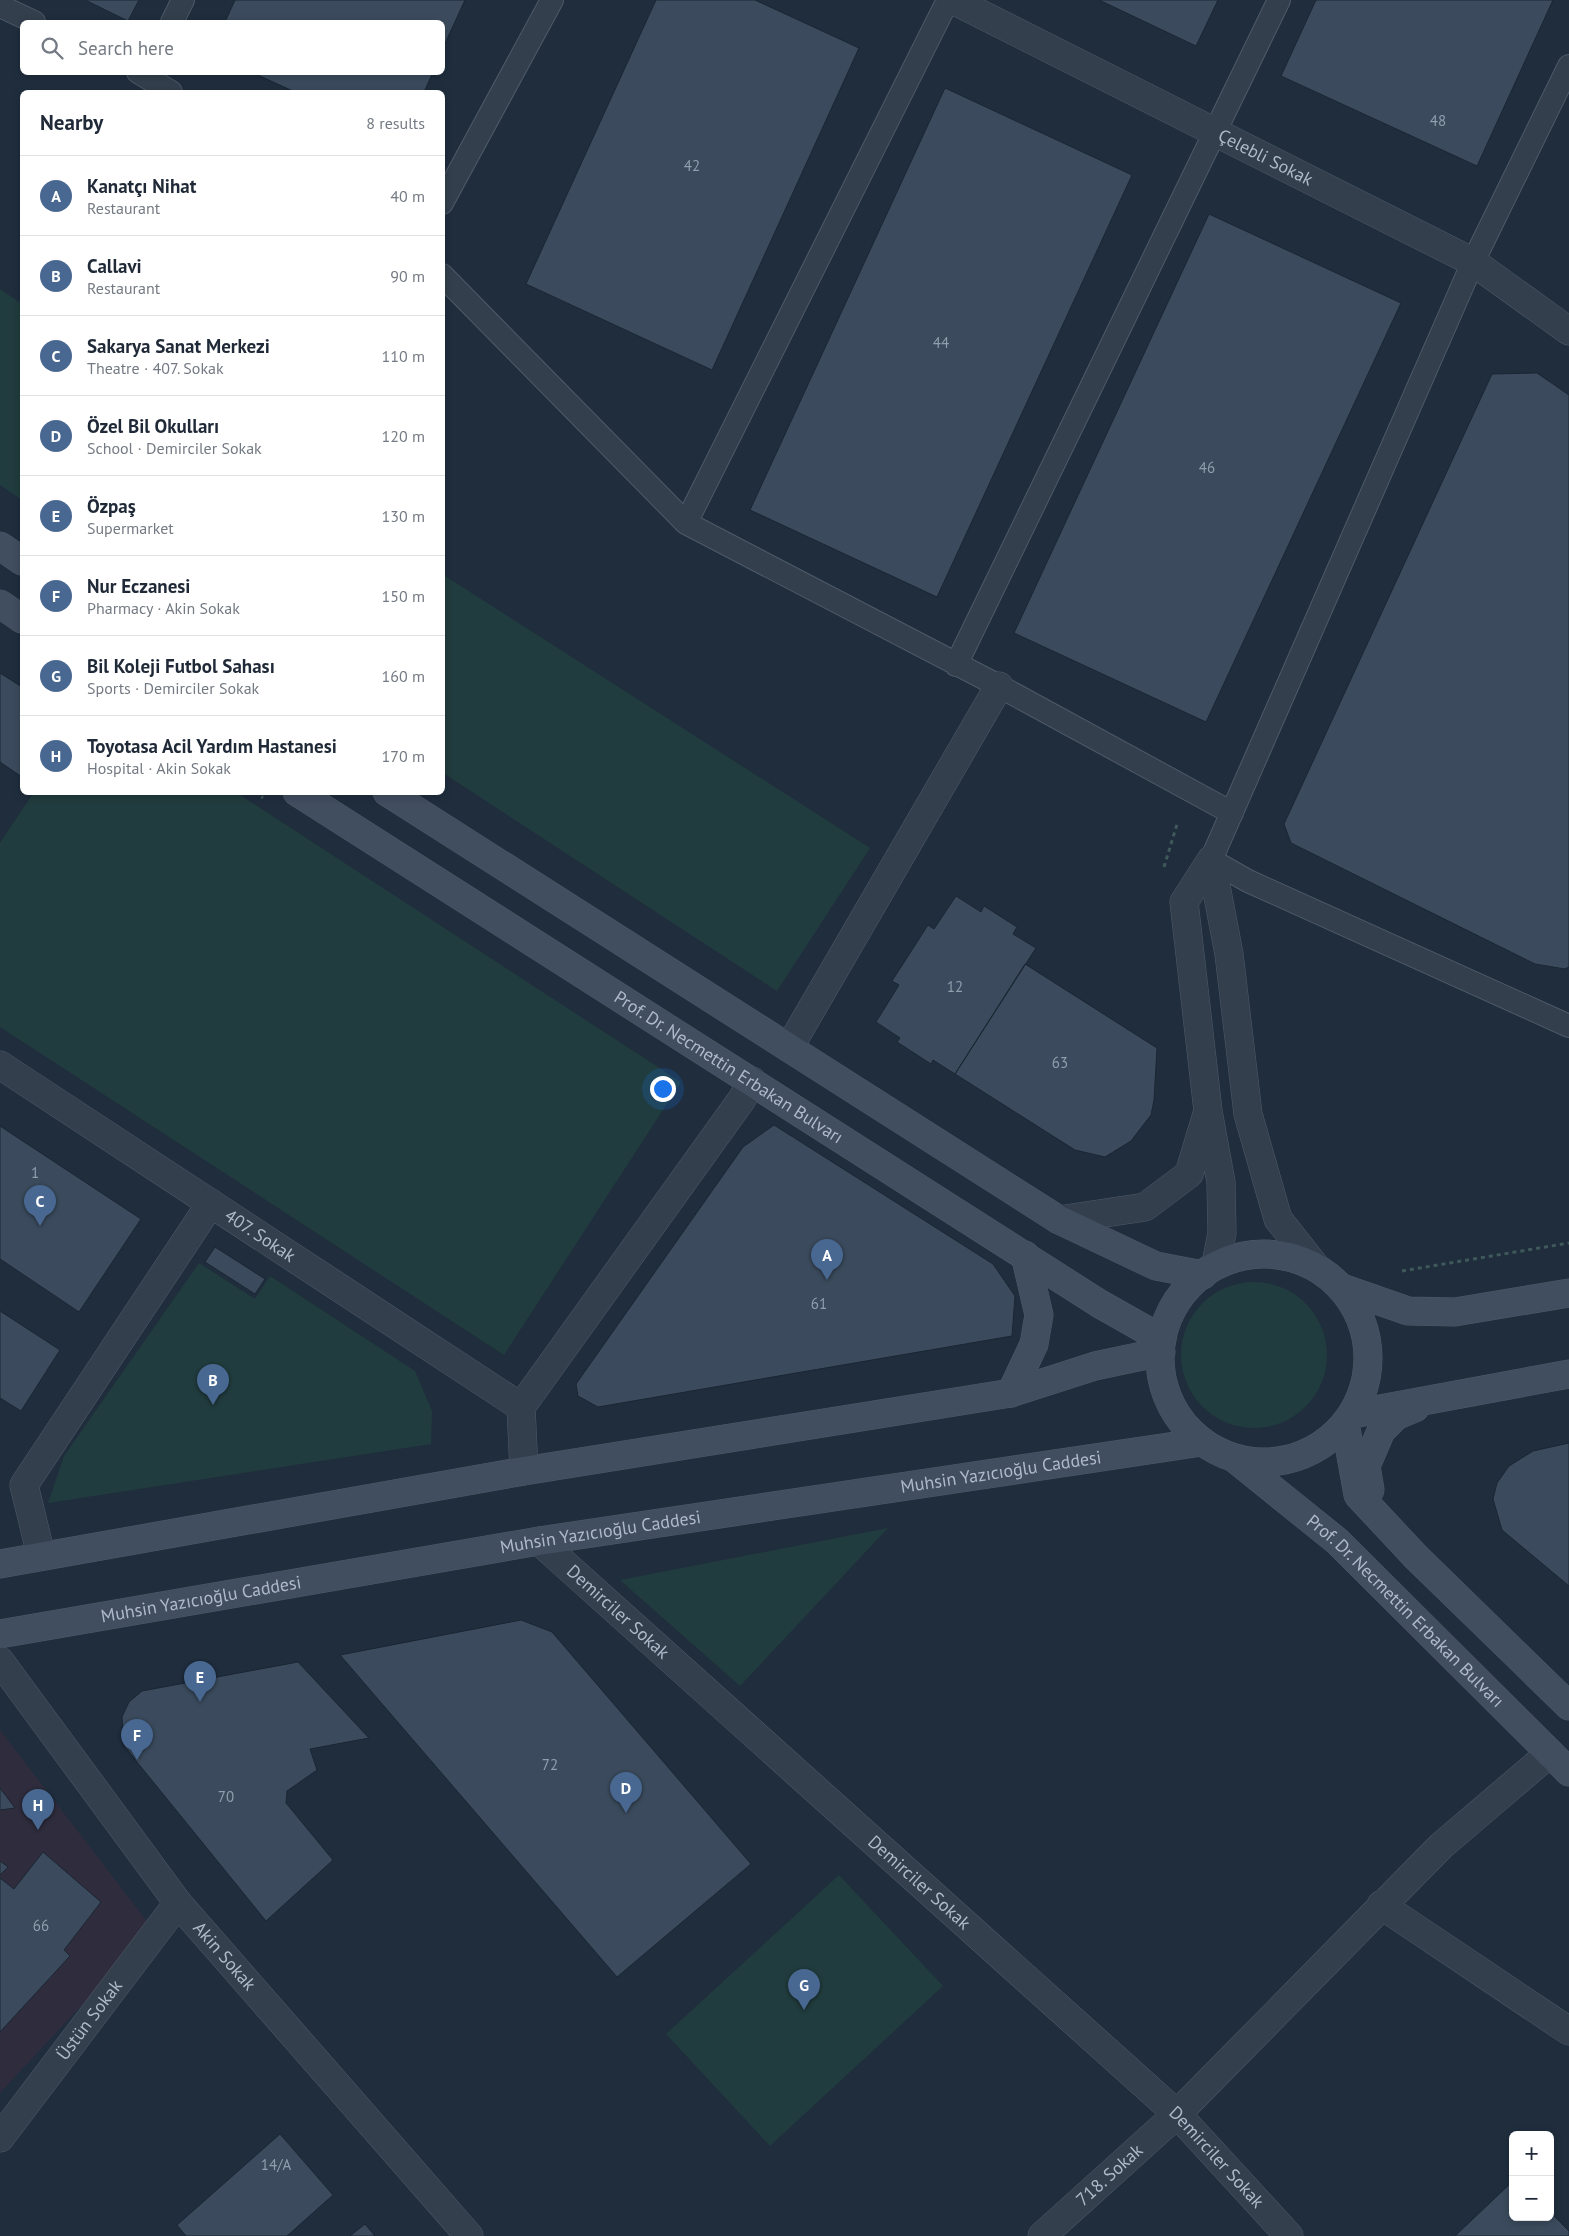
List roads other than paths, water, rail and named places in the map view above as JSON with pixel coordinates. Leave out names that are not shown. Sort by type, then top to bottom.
[{"type":"main road","points":[[0,546],[20,560]]},
{"type":"main road","points":[[0,604],[20,618]]},
{"type":"main road","name":"Prof. Dr. Necmettin Erbakan Bulvarı","points":[[302,795],[1025,1255],[1161,1345]]},
{"type":"main road","points":[[392,795],[1059,1220],[1156,1266],[1209,1270]]},
{"type":"main road","points":[[1250,1254],[1284,1255],[1316,1267],[1342,1288],[1360,1317],[1369,1350],[1366,1383],[1349,1418],[1330,1439],[1301,1456],[1267,1462],[1234,1458],[1202,1442],[1178,1416],[1163,1384],[1161,1345],[1168,1315],[1188,1286],[1209,1270],[1250,1254]]},
{"type":"main road","points":[[1011,1393],[1034,1344],[1039,1315],[1025,1255]]},
{"type":"main road","points":[[1342,1288],[1408,1311],[1455,1312],[1569,1293]]},
{"type":"main road","points":[[0,1564],[41,1555],[524,1471],[1011,1393],[1161,1345]]},
{"type":"main road","points":[[1349,1418],[1437,1398],[1569,1374]]},
{"type":"main road","points":[[1416,1557],[1372,1498],[1366,1466],[1381,1431],[1396,1416],[1437,1398]]},
{"type":"main road","points":[[1349,1418],[1358,1495],[1416,1557],[1569,1706]]},
{"type":"main road","name":"Muhsin Yazıcıoğlu Caddesi","points":[[0,1634],[539,1541],[1202,1442]]},
{"type":"main road","name":"Prof. Dr. Necmettin Erbakan Bulvarı","points":[[1234,1458],[1337,1541],[1560,1762]]},
{"type":"street","name":"Çelebli Sokak","points":[[953,0],[1473,262],[1569,331]]},
{"type":"street","points":[[789,1048],[998,686]]},
{"type":"street","points":[[1209,1270],[1222,1234],[1221,1182],[1208,1111],[1184,902],[1211,860]]},
{"type":"street","points":[[1211,860],[1229,954],[1248,1114],[1278,1219],[1316,1267]]},
{"type":"street","name":"407. Sokak","points":[[0,1065],[521,1407]]},
{"type":"street","points":[[524,1471],[521,1407],[736,1107],[752,1081]]},
{"type":"street","points":[[1059,1220],[1145,1208],[1188,1174],[1208,1111]]},
{"type":"street","points":[[41,1555],[24,1485],[211,1203]]},
{"type":"street","name":"Demirciler Sokak","points":[[539,1541],[1177,2114],[1289,2236]]},
{"type":"street","name":"Akin Sokak","points":[[0,1661],[178,1903],[469,2236]]},
{"type":"street","name":"718. Sokak","points":[[1042,2236],[1177,2114],[1441,1846],[1560,1762]]},
{"type":"street","name":"Üstün Sokak","points":[[0,2138],[178,1903]]},
{"type":"street","points":[[1380,1906],[1569,2031]]},
{"type":"lane","points":[[173,20],[183,0]]},
{"type":"lane","points":[[445,197],[552,0]]},
{"type":"lane","points":[[686,522],[948,0]]},
{"type":"lane","points":[[956,665],[1279,0]]},
{"type":"lane","points":[[0,6],[30,20]]},
{"type":"lane","points":[[1569,66],[1473,262],[1211,860],[1248,881],[1569,1026]]},
{"type":"lane","points":[[146,75],[168,90]]},
{"type":"lane","points":[[445,278],[686,522],[998,686],[1232,813]]},
{"type":"place","name":"Sakarya Sanat Merkezi","points":[[40,1226]]},
{"type":"place","name":"Kanatçı Nihat","points":[[827,1280]]},
{"type":"place","name":"Callavi","points":[[213,1405]]},
{"type":"place","name":"Özpaş","points":[[200,1702]]},
{"type":"place","name":"Nur Eczanesi","points":[[137,1760]]},
{"type":"place","name":"Özel Bil Okulları","points":[[626,1813]]},
{"type":"place","name":"Toyotasa Acil Yardım Hastanesi","points":[[38,1830]]},
{"type":"place","name":"Bil Koleji Futbol Sahası","points":[[804,2010]]}]
